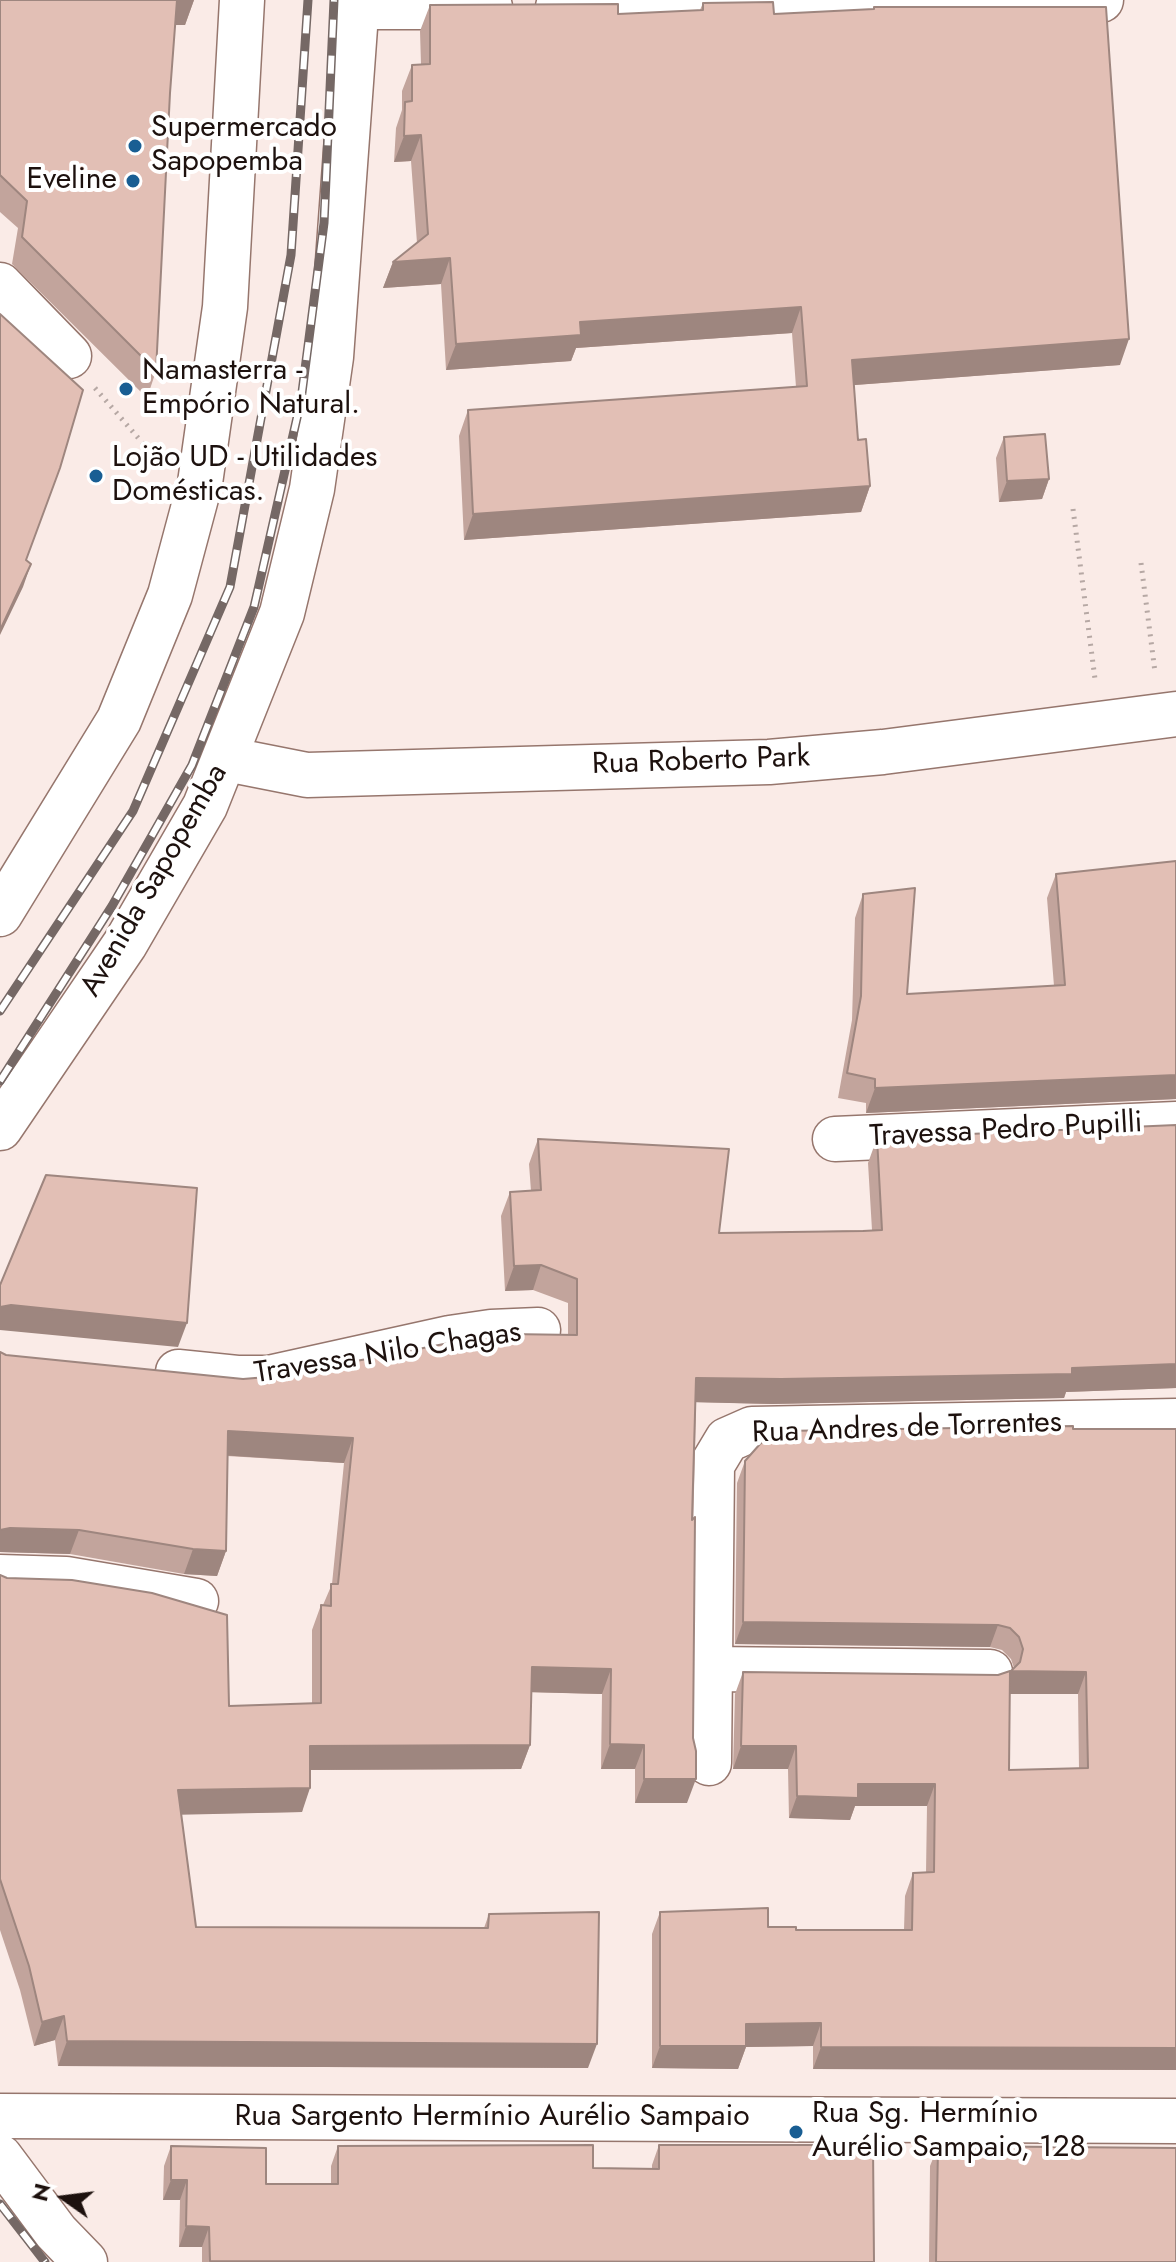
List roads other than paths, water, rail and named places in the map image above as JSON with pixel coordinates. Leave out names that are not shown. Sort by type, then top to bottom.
[{"type":"street","points":[[0,914],[119,720],[170,595],[195,505],[225,307],[242,0]]},
{"type":"street","points":[[356,4],[1101,0]]},
{"type":"street","name":"Avenida Sapopemba","points":[[0,1128],[125,944],[205,806],[282,613],[312,489],[331,357],[356,4]]},
{"type":"street","points":[[0,285],[69,356]]},
{"type":"street","name":"Rua Roberto Park","points":[[226,759],[307,775],[769,762],[883,752],[1168,715]]},
{"type":"street","name":"Travessa Pedro Pupilli","points":[[835,1139],[1176,1124]]},
{"type":"street","name":"Travessa Nilo Chagas","points":[[142,1369],[269,1378],[450,1338],[538,1330]]},
{"type":"street","name":"Rua Andres de Torrentes","points":[[709,1763],[712,1465],[727,1440],[752,1429],[1176,1421]]},
{"type":"street","points":[[0,1577],[66,1579],[196,1601]]},
{"type":"street","points":[[711,1669],[990,1672]]},
{"type":"street","name":"Rua Sargento Hermínio Aurélio Sampaio","points":[[0,2116],[1176,2121]]},
{"type":"street","points":[[0,2157],[56,2232],[85,2262]]},
{"type":"railway","points":[[0,1011],[133,811],[230,587],[291,255],[308,0]]},
{"type":"railway","points":[[0,1081],[112,906],[192,765],[254,607],[301,400],[324,223],[334,0]]},
{"type":"railway","points":[[0,2204],[45,2262]]},
{"type":"place","name":"Supermercado Sapopemba","points":[[135,146]]},
{"type":"place","name":"Eveline","points":[[133,181]]},
{"type":"place","name":"Namasterra - Empório Natural.","points":[[126,389]]},
{"type":"place","name":"Lojão UD - Utilidades Domésticas.","points":[[96,476]]},
{"type":"place","name":"Rua Sg. Hermínio Aurélio Sampaio, 128","points":[[796,2132]]}]
